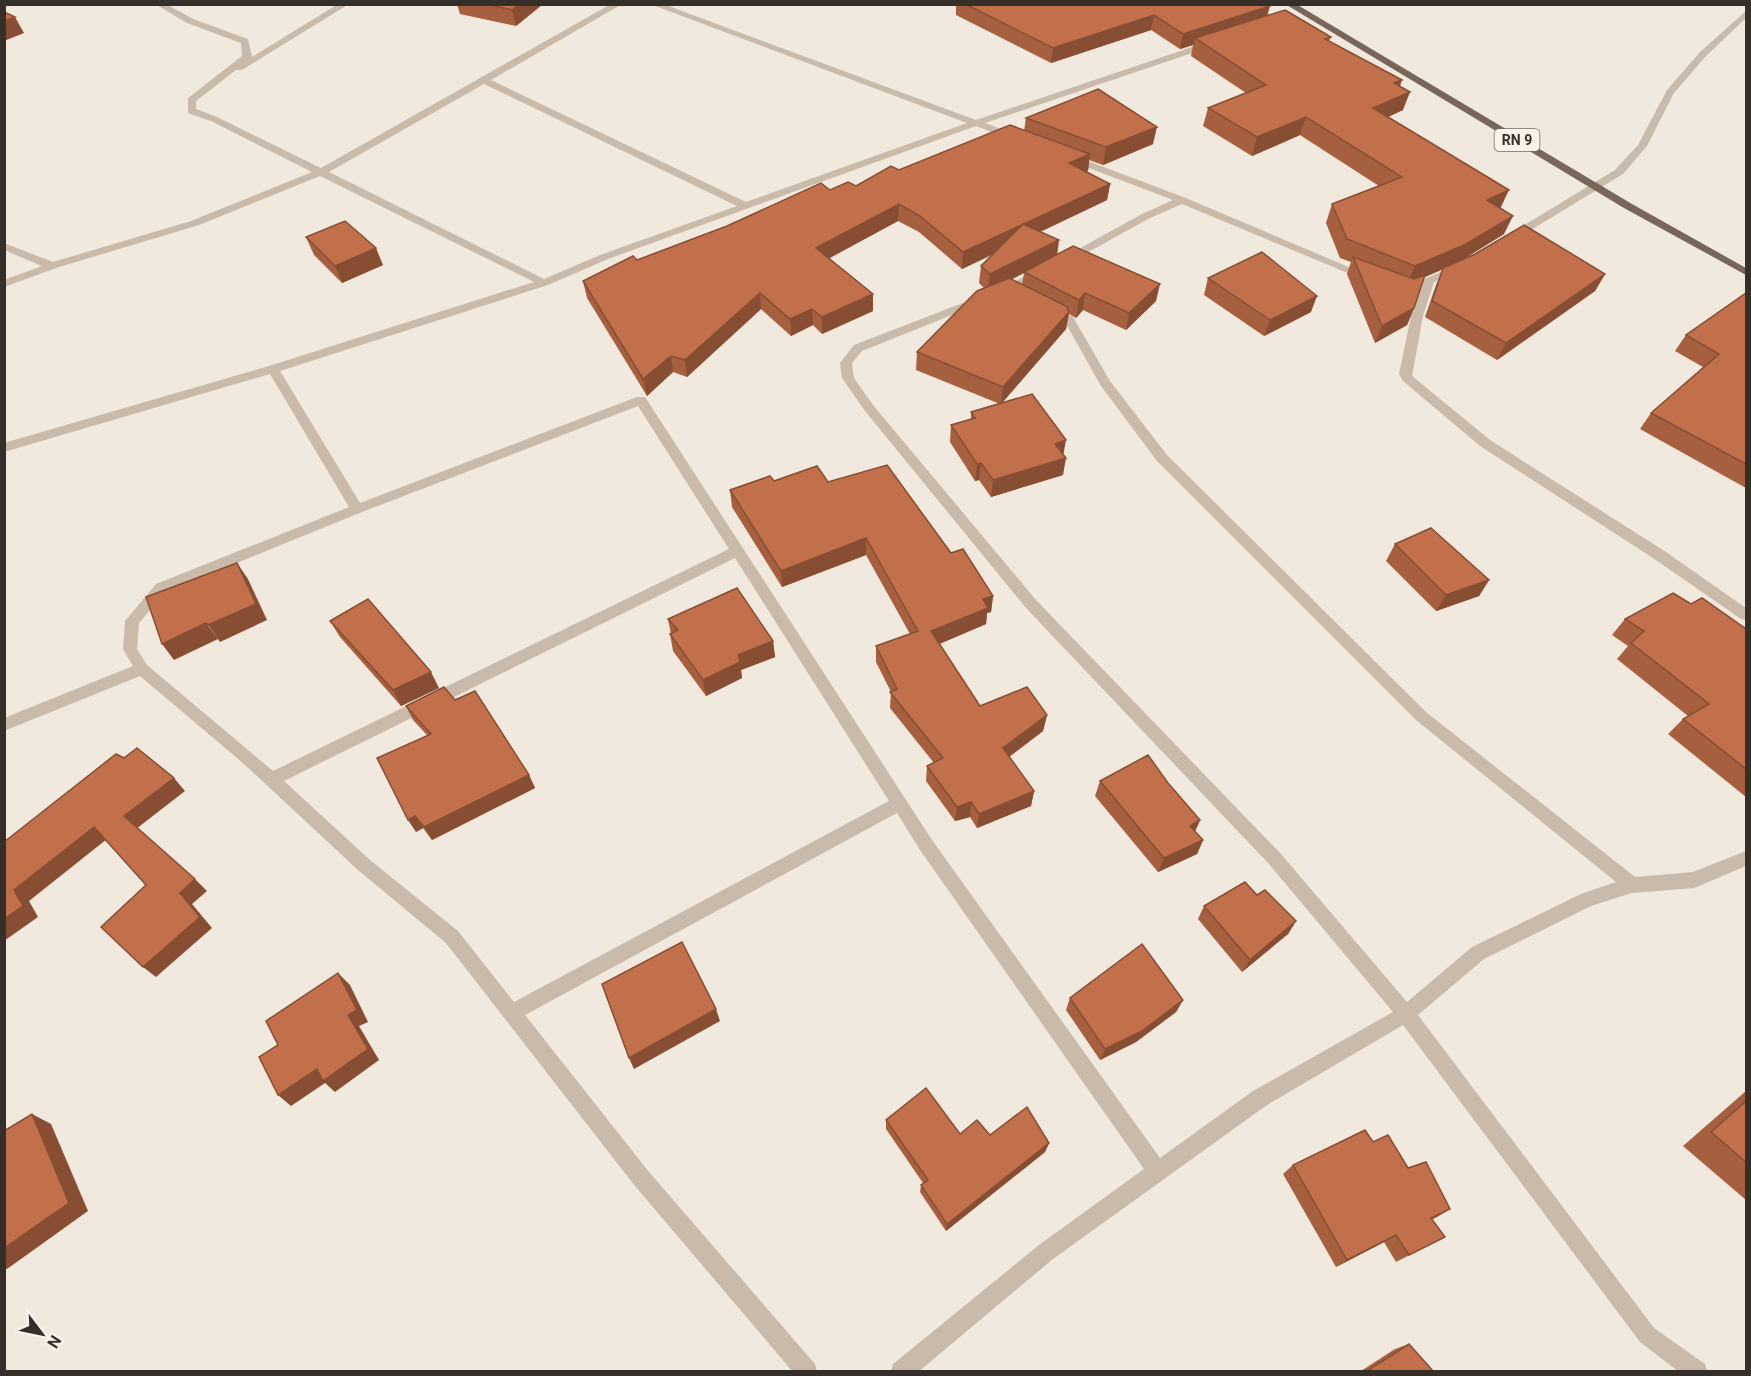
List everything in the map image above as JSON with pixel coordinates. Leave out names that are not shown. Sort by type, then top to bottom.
[{"type":"main road","name":"RN 9","points":[[1289,4],[1298,15],[1746,272]]},
{"type":"street","points":[[159,4],[190,21],[245,41],[247,57],[224,77]]},
{"type":"street","points":[[345,4],[224,77],[191,100],[190,111],[214,118],[544,282]]},
{"type":"street","points":[[4,284],[52,266],[195,223],[323,171],[618,4]]},
{"type":"street","points":[[654,4],[1030,143]]},
{"type":"street","points":[[1500,244],[1619,172],[1642,146],[1670,92],[1703,54],[1746,14]]},
{"type":"street","points":[[4,448],[273,369],[544,282],[604,257],[976,123],[1216,42]]},
{"type":"street","points":[[484,80],[748,207]]},
{"type":"street","points":[[1052,151],[1182,200],[1375,280]]},
{"type":"street","points":[[1182,200],[1146,216],[1079,254],[1008,288],[858,348],[845,360],[844,368],[847,376],[868,408],[1031,604],[1275,859],[1406,1014],[1647,1335],[1697,1371]]},
{"type":"street","points":[[4,246],[52,266]]},
{"type":"street","points":[[1396,288],[1407,291],[1471,261]]},
{"type":"street","points":[[1429,282],[1416,316],[1405,374],[1407,378],[1485,442],[1746,615]]},
{"type":"street","points":[[1008,288],[1069,320],[1105,383],[1162,458],[1421,716],[1632,885]]},
{"type":"street","points":[[273,369],[357,509]]},
{"type":"street","points":[[807,1371],[642,1179],[452,937],[364,865],[272,779],[142,669],[130,649],[132,621],[161,588],[357,509],[641,400],[926,845],[1157,1171]]},
{"type":"street","points":[[272,779],[738,551]]},
{"type":"street","points":[[4,725],[142,669]]},
{"type":"street","points":[[511,1013],[899,804]]},
{"type":"street","points":[[902,1371],[1046,1252],[1157,1171],[1260,1098],[1406,1014],[1478,953],[1587,899],[1632,885],[1694,880],[1746,858]]},
{"type":"building","points":[[487,4],[519,4],[512,10]]},
{"type":"building","points":[[965,4],[1268,4],[1270,6],[1183,34],[1154,15],[1053,48]]},
{"type":"building","points":[[1285,10],[1331,37],[1325,39],[1402,80],[1394,83],[1410,92],[1373,108],[1509,190],[1487,200],[1513,216],[1466,244],[1415,266],[1347,239],[1332,204],[1402,177],[1306,117],[1257,137],[1208,108],[1266,85],[1195,38]]},
{"type":"building","points":[[4,12],[15,17],[4,21]]},
{"type":"building","points":[[1098,89],[1157,127],[1106,147],[1026,118]]},
{"type":"building","points":[[1010,125],[1090,154],[1069,163],[1110,184],[963,252],[920,216],[899,204],[816,248],[873,294],[822,317],[812,309],[790,319],[760,293],[685,360],[671,356],[643,379],[583,281],[633,256],[637,260],[727,226],[821,183],[830,190],[848,182],[856,186],[891,166],[899,170]]},
{"type":"building","points":[[345,221],[376,248],[335,266],[306,237]]},
{"type":"building","points":[[1023,224],[1059,240],[990,274],[981,266]]},
{"type":"building","points":[[1524,225],[1605,274],[1506,343],[1432,301],[1443,268],[1475,254]]},
{"type":"building","points":[[1073,246],[1160,284],[1129,313],[1085,293],[1079,300],[1024,272]]},
{"type":"building","points":[[1262,252],[1317,296],[1270,320],[1208,278]]},
{"type":"building","points":[[1353,257],[1414,279],[1425,275],[1414,308],[1382,326]]},
{"type":"building","points":[[1009,278],[1066,306],[1069,312],[1003,387],[917,352],[977,291]]},
{"type":"building","points":[[1746,293],[1746,464],[1651,413],[1719,354],[1686,335]]},
{"type":"building","points":[[1032,394],[1066,440],[1055,444],[1066,458],[993,480],[981,463],[977,464],[951,425],[975,418],[971,412]]},
{"type":"building","points":[[887,465],[951,553],[963,549],[993,596],[983,599],[988,608],[931,631],[980,706],[1027,687],[1047,715],[1003,748],[1034,791],[979,814],[971,802],[957,807],[927,766],[943,758],[890,692],[897,689],[876,646],[918,631],[866,538],[781,571],[730,490],[770,476],[774,481],[817,466],[828,482]]},
{"type":"building","points":[[1431,528],[1489,580],[1446,595],[1395,544]]},
{"type":"building","points":[[237,563],[256,604],[208,625],[206,623],[162,644],[146,597]]},
{"type":"building","points":[[737,588],[773,641],[738,655],[740,662],[703,680],[670,634],[678,630],[668,619]]},
{"type":"building","points":[[1673,593],[1691,604],[1702,598],[1746,629],[1746,769],[1683,719],[1709,704],[1631,643],[1644,631],[1625,619]]},
{"type":"building","points":[[368,599],[431,672],[393,690],[330,621]]},
{"type":"building","points":[[444,687],[455,700],[475,691],[529,775],[424,827],[415,816],[408,820],[377,758],[431,734],[406,706]]},
{"type":"building","points":[[137,748],[174,778],[124,816],[195,879],[180,893],[200,917],[143,967],[101,927],[146,885],[94,827],[14,890],[23,906],[4,919],[4,842],[116,754],[124,758]]},
{"type":"building","points":[[1148,755],[1168,783],[1200,820],[1190,826],[1203,840],[1164,858],[1100,781]]},
{"type":"building","points":[[1245,882],[1257,895],[1265,890],[1296,921],[1250,960],[1204,906]]},
{"type":"building","points":[[682,942],[716,1009],[629,1058],[602,984]]},
{"type":"building","points":[[1142,944],[1183,1000],[1142,1031],[1105,1049],[1070,998]]},
{"type":"building","points":[[338,973],[357,1010],[348,1015],[368,1049],[323,1081],[317,1069],[278,1095],[259,1057],[278,1045],[266,1021]]},
{"type":"building","points":[[926,1088],[960,1134],[977,1120],[990,1135],[1027,1107],[1049,1143],[947,1224],[921,1185],[928,1180],[886,1120]]},
{"type":"building","points":[[1746,1101],[1746,1162],[1711,1132]]},
{"type":"building","points":[[32,1114],[69,1203],[4,1248],[4,1131]]},
{"type":"building","points":[[1365,1130],[1373,1142],[1388,1135],[1408,1168],[1426,1162],[1450,1209],[1431,1218],[1445,1237],[1409,1255],[1396,1235],[1347,1260],[1293,1165]]},
{"type":"building","points":[[1409,1344],[1433,1371],[1367,1371]]}]
